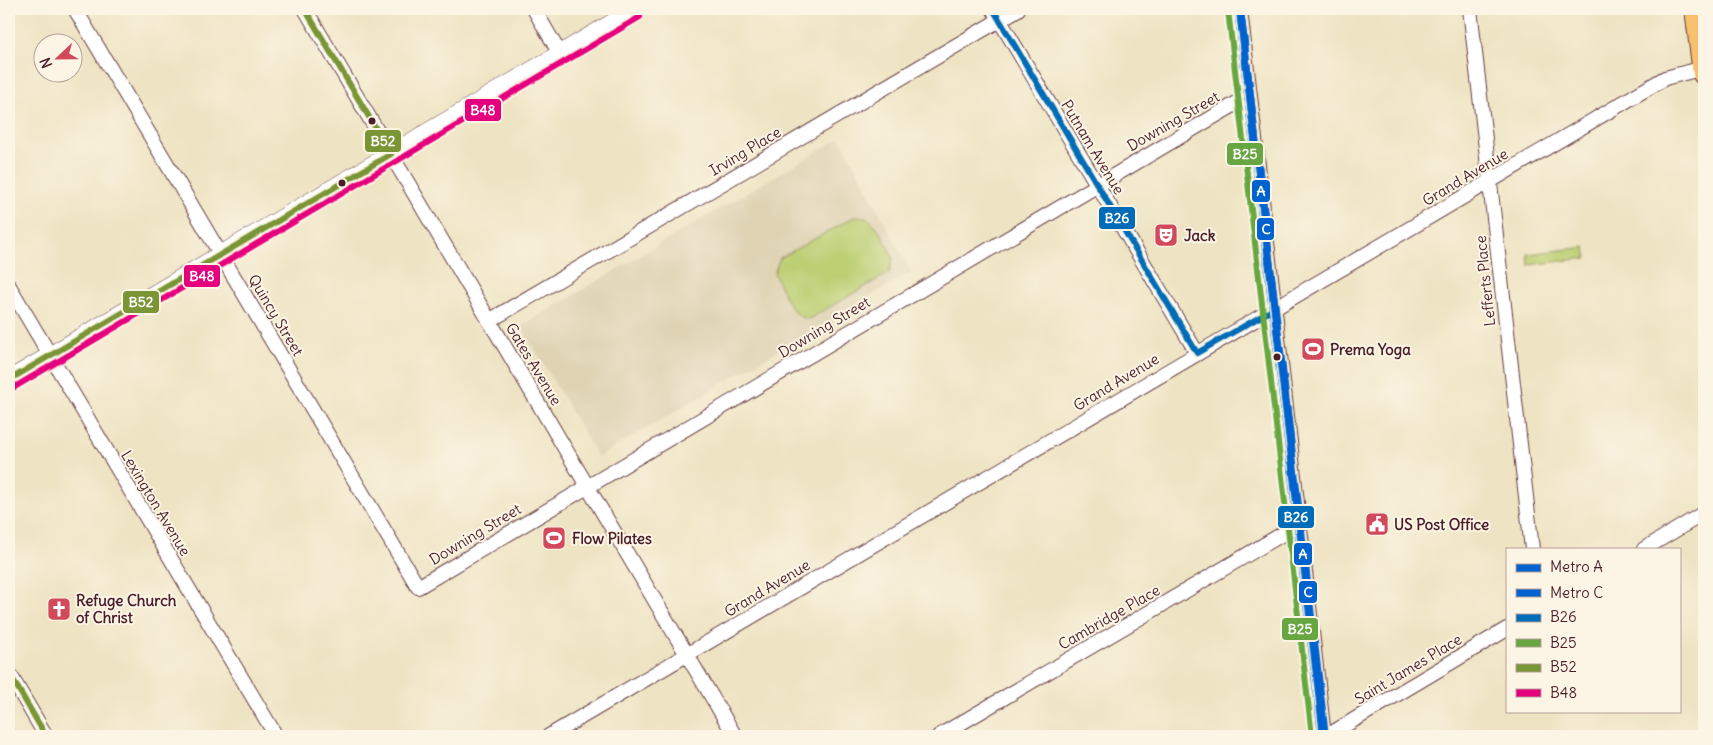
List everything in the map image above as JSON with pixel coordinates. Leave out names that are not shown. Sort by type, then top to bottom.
[{"type":"main road","points":[[1237,9],[1321,736]]},
{"type":"main road","points":[[1696,9],[1704,72]]},
{"type":"street","name":"Quincy Street","points":[[75,9],[418,587]]},
{"type":"street","name":"Gates Avenue","points":[[305,9],[735,736]]},
{"type":"street","points":[[534,9],[560,54]]},
{"type":"street","points":[[9,380],[636,9]]},
{"type":"street","name":"Irving Place","points":[[489,321],[996,14],[1018,9]]},
{"type":"street","name":"Lefferts Place","points":[[1470,9],[1532,548]]},
{"type":"street","name":"Putnam Avenue","points":[[996,14],[1197,353]]},
{"type":"street","name":"Grand Avenue","points":[[549,736],[1665,78],[1696,70],[1704,72]]},
{"type":"street","name":"Downing Street","points":[[418,587],[1247,97]]},
{"type":"street","name":"Lexington Avenue","points":[[9,286],[276,736]]},
{"type":"street","points":[[1646,548],[1704,514]]},
{"type":"street","name":"Cambridge Place","points":[[939,736],[1296,526]]},
{"type":"street","name":"Saint James Place","points":[[1327,736],[1506,630]]},
{"type":"street","points":[[9,673],[46,736]]},
{"type":"shaded area","points":[[840,138],[911,272],[598,457],[521,326]]},
{"type":"green space","points":[[856,216],[870,220],[883,237],[893,258],[889,273],[809,319],[802,317],[797,314],[787,301],[774,273],[780,258]]},
{"type":"green space","points":[[1585,247],[1587,258],[1529,265],[1528,254]]},
{"type":"metro line","name":"A","points":[[1240,9],[1324,736]]},
{"type":"metro line","name":"C","points":[[1240,10],[1325,736]]},
{"type":"transit line","name":"B52","points":[[9,380],[391,154],[305,9]]},
{"type":"transit line","name":"B26","points":[[993,9],[1197,353],[1272,310]]},
{"type":"transit line","name":"B26","points":[[1237,9],[1321,736]]},
{"type":"transit line","name":"B25","points":[[1228,10],[1312,736]]},
{"type":"transit line","name":"B48","points":[[13,388],[640,17]]},
{"type":"transit line","name":"B52","points":[[9,673],[46,736]]},
{"type":"place","name":"Jack","points":[[1166,235]]},
{"type":"place","name":"Prema Yoga","points":[[1313,349]]},
{"type":"place","name":"US Post Office","points":[[1377,524]]},
{"type":"place","name":"Flow Pilates","points":[[554,538]]},
{"type":"place","name":"Refuge Church of Christ","points":[[59,609]]}]
